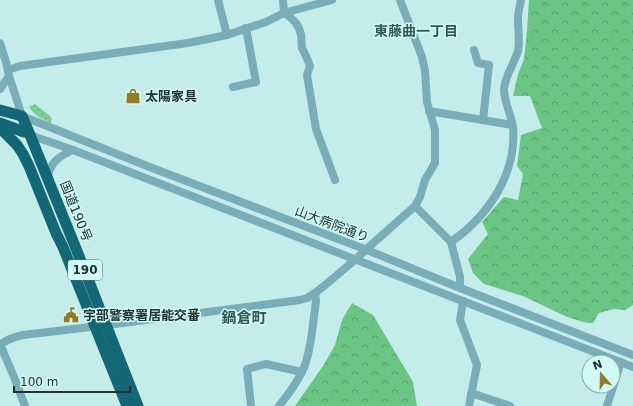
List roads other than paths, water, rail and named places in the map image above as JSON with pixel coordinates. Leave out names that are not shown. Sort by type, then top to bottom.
[{"type":"highway","points":[[0,110],[22,116]]},
{"type":"highway","name":"国道190号","points":[[22,116],[27,133],[47,177],[101,326],[127,406]]},
{"type":"highway","points":[[0,123],[27,133]]},
{"type":"highway","name":"国道190号","points":[[0,128],[18,145],[24,154],[56,234],[138,406]]},
{"type":"highway","name":"国道190号","points":[[27,133],[29,148],[61,232],[63,247]]},
{"type":"street","points":[[218,0],[227,35]]},
{"type":"street","points":[[283,0],[284,13]]},
{"type":"street","points":[[0,89],[9,73],[20,66],[188,44],[227,35],[266,22],[284,13],[332,0]]},
{"type":"street","points":[[25,406],[0,345],[6,340],[12,337],[290,302],[307,298],[367,250],[415,206],[435,163],[435,130],[427,102],[425,71],[422,57],[400,0]]},
{"type":"street","points":[[451,242],[479,218],[490,204],[504,181],[513,152],[512,125],[504,89],[518,50],[518,17],[521,0]]},
{"type":"street","points":[[284,13],[291,18],[299,28],[302,46],[310,66],[307,75],[316,129],[334,180]]},
{"type":"street","points":[[234,87],[256,82],[246,28]]},
{"type":"street","points":[[0,43],[22,116]]},
{"type":"street","points":[[474,50],[478,63],[489,65],[482,120]]},
{"type":"street","points":[[429,111],[512,125]]},
{"type":"street","name":"山大病院通り","points":[[22,116],[147,166],[367,250],[460,288],[633,354]]},
{"type":"street","name":"山大病院通り","points":[[27,133],[600,354]]},
{"type":"street","points":[[47,177],[54,161],[73,150]]},
{"type":"street","points":[[415,206],[451,242],[460,277],[460,288]]},
{"type":"street","points":[[278,406],[286,397],[302,372],[308,357],[316,301],[315,293]]},
{"type":"street","points":[[463,301],[460,320],[477,365],[469,406]]},
{"type":"street","name":"山大病院通り","points":[[621,362],[633,367]]},
{"type":"street","points":[[251,406],[247,369],[266,364],[302,372]]},
{"type":"street","points":[[472,393],[510,406]]},
{"type":"street","points":[[607,406],[611,394]]},
{"type":"place","name":"太陽家具","points":[[133,96]]},
{"type":"place","name":"宇部警察署居能交番","points":[[71,315]]},
{"type":"district","name":"東藤曲一丁目","points":[[416,31]]},
{"type":"district","name":"鍋倉町","points":[[244,318]]}]
